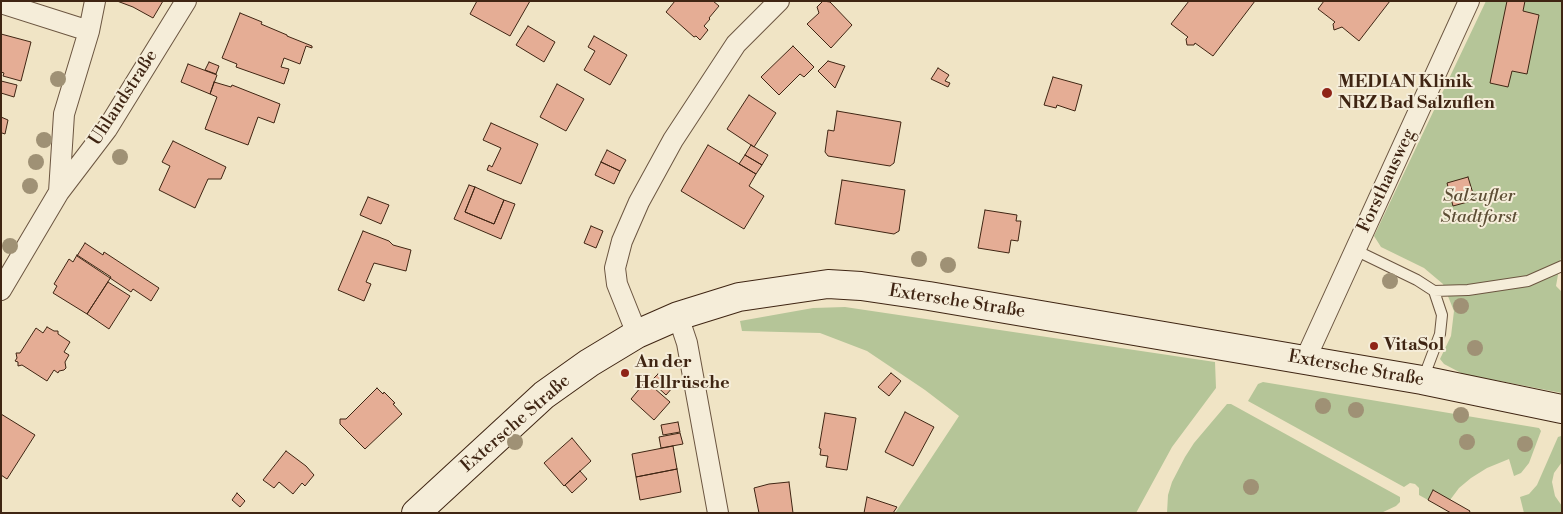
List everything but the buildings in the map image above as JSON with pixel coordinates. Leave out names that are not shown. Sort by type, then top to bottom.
[{"type":"main road","name":"Extersche Straße","points":[[416,513],[544,395],[637,334],[678,316],[738,297],[828,284],[861,286],[929,296],[1305,360],[1422,380],[1562,409]]},
{"type":"street","points":[[59,192],[64,114],[89,31],[94,1]]},
{"type":"street","name":"Uhlandstraße","points":[[1,290],[59,192],[106,129],[186,1]]},
{"type":"street","points":[[637,334],[617,284],[615,268],[622,241],[638,202],[674,140],[736,44],[779,1]]},
{"type":"street","name":"Forsthausweg","points":[[1305,360],[1469,1]]},
{"type":"street","points":[[1,3],[89,31]]},
{"type":"street","points":[[678,316],[687,343],[718,513]]},
{"type":"lane","points":[[1355,250],[1417,280],[1434,291],[1468,290],[1528,281],[1562,266]]},
{"type":"lane","points":[[1422,380],[1440,334],[1442,315],[1434,291]]},
{"type":"green space","name":"Salzufler Stadtforst","points":[[1486,1],[1562,1],[1562,252],[1556,286],[1562,292],[1562,393],[1463,374],[1444,364],[1440,359],[1451,336],[1454,311],[1443,284],[1424,268],[1381,247],[1374,236]]},
{"type":"green space","points":[[845,307],[1215,362],[1216,388],[1172,447],[1136,513],[895,513],[959,416],[925,390],[867,351],[820,333],[742,331],[740,321],[813,308]]},
{"type":"green space","points":[[1263,382],[1539,428],[1541,431],[1529,463],[1521,473],[1514,476],[1509,459],[1487,468],[1471,478],[1459,488],[1450,500],[1433,491],[1428,500],[1419,495],[1419,488],[1415,484],[1410,483],[1404,487],[1248,401],[1258,384]]},
{"type":"green space","points":[[1227,404],[1231,404],[1400,497],[1400,502],[1381,513],[1167,513],[1168,495],[1172,482],[1185,457],[1194,443]]},
{"type":"green space","points":[[1561,436],[1562,462],[1554,473],[1552,482],[1555,496],[1562,506],[1562,513],[1524,513],[1520,497],[1529,494],[1537,485],[1558,437]]},
{"type":"place","name":"MEDIAN Klinik NRZ Bad Salzuflen","points":[[1327,93]]},
{"type":"place","name":"VitaSol","points":[[1374,346]]},
{"type":"place","name":"An der Hellrüsche","points":[[625,373]]}]
